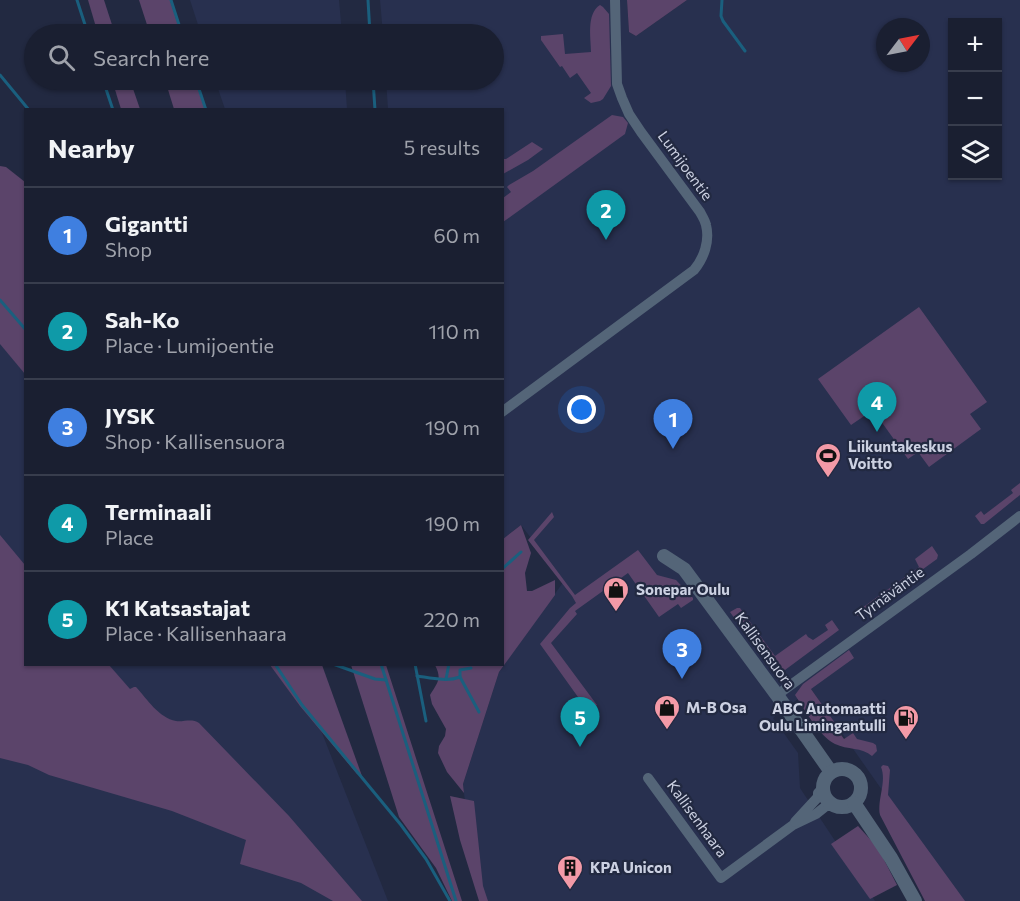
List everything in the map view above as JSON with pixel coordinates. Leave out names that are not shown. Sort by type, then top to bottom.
[{"type":"street","name":"Lumijoentie","points":[[504,410],[694,270],[705,253],[706,225],[700,212],[629,114],[616,84],[615,0]]},
{"type":"street","name":"Tyrnäväntie","points":[[777,695],[1020,516]]},
{"type":"street","name":"Kallisensuora","points":[[664,556],[684,569],[831,772]]},
{"type":"street","points":[[793,825],[816,814],[826,806],[843,807],[854,803],[861,788],[857,777],[848,770],[831,772],[824,782],[823,788],[827,800],[837,806]]},
{"type":"street","name":"Kallisenhaara","points":[[648,778],[721,878],[793,825]]},
{"type":"street","points":[[793,825],[823,788]]},
{"type":"street","points":[[854,803],[891,858],[915,901]]},
{"type":"street","points":[[903,881],[907,901]]},
{"type":"shaded area","points":[[88,0],[104,0],[112,24],[95,24]]},
{"type":"shaded area","points":[[139,0],[170,0],[178,24],[147,24]]},
{"type":"shaded area","points":[[190,0],[339,0],[341,24],[198,24]]},
{"type":"shaded area","points":[[380,0],[627,0],[629,32],[636,36],[687,0],[1020,0],[1020,901],[960,901],[811,689],[773,718],[798,753],[800,788],[875,901],[481,901],[474,882],[463,784],[499,672],[564,581],[521,525],[504,538],[504,108],[388,108],[387,90],[504,90],[504,24],[382,24]]},
{"type":"shaded area","points":[[627,0],[687,0],[636,36],[629,32]]},
{"type":"shaded area","points":[[600,5],[609,14],[611,86],[603,99],[591,103],[584,98],[591,93],[577,73],[570,78],[541,40],[541,36],[563,34],[565,54],[591,52],[591,20]]},
{"type":"shaded area","points":[[115,90],[133,90],[140,108],[121,108]]},
{"type":"shaded area","points":[[168,90],[199,90],[205,108],[174,108]]},
{"type":"shaded area","points":[[218,90],[346,90],[347,108],[225,108]]},
{"type":"shaded area","points":[[612,115],[623,117],[628,123],[625,134],[504,221],[504,197],[511,192],[507,187]]},
{"type":"shaded area","points":[[532,142],[543,149],[504,173],[504,159]]},
{"type":"shaded area","points":[[0,166],[6,167],[24,181],[24,373],[0,344]]},
{"type":"shaded area","points":[[919,307],[987,402],[970,414],[981,429],[929,467],[918,452],[908,459],[873,410],[851,425],[818,379]]},
{"type":"shaded area","points":[[0,318],[24,349],[24,666],[278,666],[313,710],[388,901],[0,901]]},
{"type":"shaded area","points":[[1020,483],[1020,495],[981,524],[975,516],[981,511],[984,515],[1013,493],[1011,490]]},
{"type":"shaded area","points":[[552,512],[554,517],[534,540],[575,595],[638,550],[657,575],[676,580],[693,598],[681,608],[678,604],[659,617],[628,573],[575,611],[577,614],[551,643],[597,705],[588,711],[540,644],[576,603],[528,540]]},
{"type":"shaded area","points":[[521,525],[531,553],[525,573],[527,591],[532,591],[555,580],[555,595],[504,665],[504,538]]},
{"type":"shaded area","points":[[0,535],[24,564],[24,666],[110,666],[130,689],[136,687],[164,716],[176,721],[191,720],[199,723],[289,816],[362,901],[333,901],[301,883],[240,864],[246,840],[172,811],[49,775],[28,765],[0,758]]},
{"type":"shaded area","points":[[932,546],[938,555],[937,559],[858,616],[855,613],[919,567],[915,559]]},
{"type":"shaded area","points":[[740,608],[775,656],[806,634],[813,640],[828,630],[825,625],[832,620],[839,630],[785,670],[774,670],[769,667],[730,612]]},
{"type":"shaded area","points":[[849,650],[854,658],[811,689],[844,739],[853,733],[857,739],[876,745],[877,751],[872,756],[864,751],[840,746],[829,740],[813,722],[795,695],[803,684]]},
{"type":"shaded area","points":[[271,666],[322,666],[362,776],[357,774],[300,706]]},
{"type":"shaded area","points":[[351,666],[386,666],[462,901],[452,901],[436,868],[399,817]]},
{"type":"shaded area","points":[[435,666],[503,666],[499,672],[463,784],[464,793],[447,772],[438,753],[446,729],[432,704],[430,695],[438,680]]},
{"type":"shaded area","points":[[888,766],[890,770],[888,795],[965,901],[925,901],[880,815],[883,779],[881,767]]},
{"type":"shaded area","points":[[450,796],[474,801],[483,886],[488,901],[479,901],[460,840]]},
{"type":"shaded area","points":[[858,826],[878,848],[897,885],[870,899],[831,844]]},
{"type":"waterway","points":[[77,0],[85,24]]},
{"type":"waterway","points":[[171,0],[179,24]]},
{"type":"waterway","points":[[368,0],[369,24]]},
{"type":"waterway","points":[[722,0],[723,21],[745,51]]},
{"type":"waterway","points":[[0,75],[27,108]]},
{"type":"waterway","points":[[106,90],[112,108]]},
{"type":"waterway","points":[[199,90],[205,108]]},
{"type":"waterway","points":[[374,90],[375,108]]},
{"type":"waterway","points":[[0,300],[24,328]]},
{"type":"waterway","points":[[504,567],[521,552]]},
{"type":"waterway","points":[[276,666],[302,705],[401,825],[426,859],[450,901]]},
{"type":"waterway","points":[[339,666],[375,679],[386,680]]},
{"type":"waterway","points":[[382,666],[456,901]]},
{"type":"waterway","points":[[415,666],[426,721]]},
{"type":"waterway","points":[[446,679],[449,666]]},
{"type":"waterway","points":[[471,668],[460,670],[460,677],[479,712]]},
{"type":"waterway","points":[[417,676],[433,679],[460,677]]},
{"type":"place","name":"Sah-Ko","points":[[606,240]]},
{"type":"place","name":"Terminaali","points":[[877,432]]},
{"type":"place","name":"Gigantti","points":[[673,449]]},
{"type":"place","name":"Liikuntakeskus Voitto","points":[[828,479]]},
{"type":"place","name":"Sonepar Oulu","points":[[616,613]]},
{"type":"place","name":"JYSK","points":[[682,679]]},
{"type":"place","name":"M-B Osa","points":[[667,731]]},
{"type":"place","name":"ABC Automaatti Oulu Limingantulli","points":[[906,741]]},
{"type":"place","name":"K1 Katsastajat","points":[[580,747]]},
{"type":"place","name":"KPA Unicon","points":[[570,891]]}]
